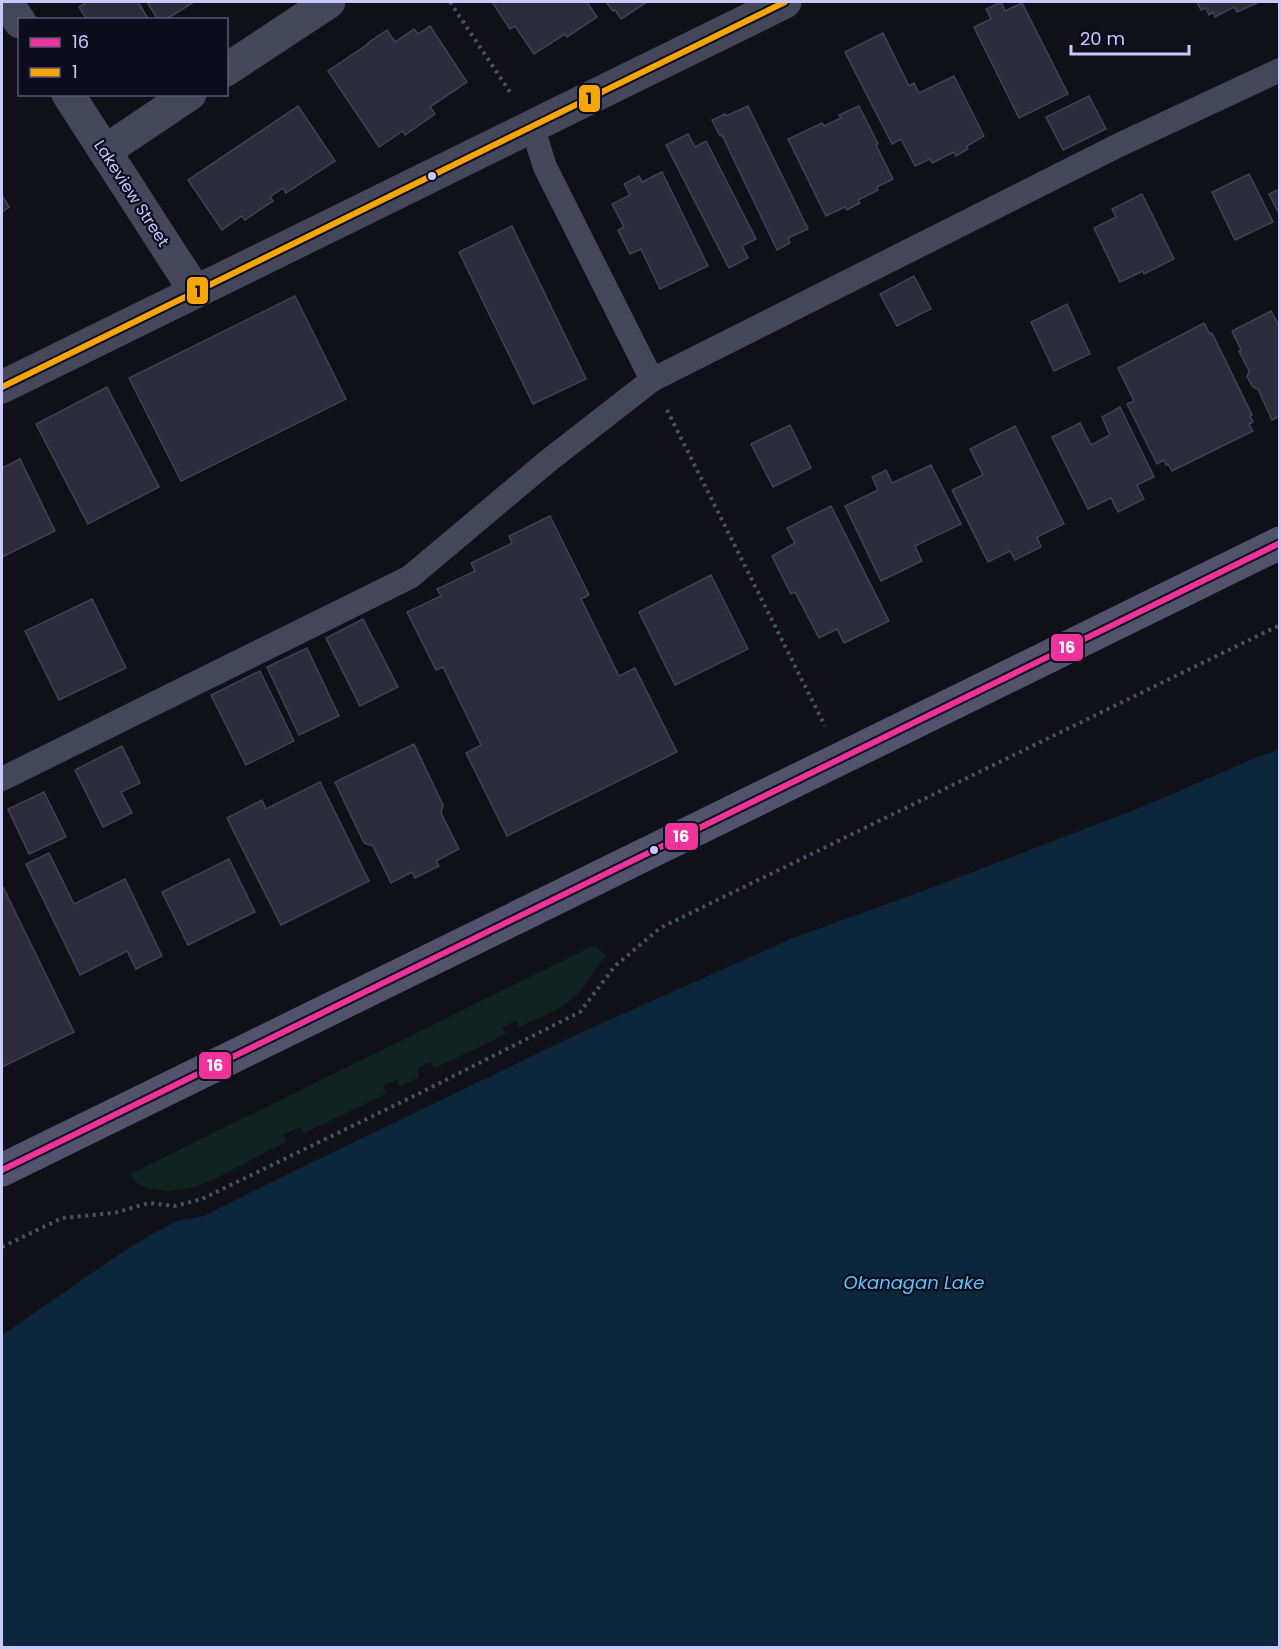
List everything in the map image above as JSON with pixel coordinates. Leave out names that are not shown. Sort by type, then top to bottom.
[{"type":"street","points":[[6,2],[18,19]]},
{"type":"street","points":[[228,69],[329,2]]},
{"type":"street","points":[[2,387],[785,2]]},
{"type":"street","name":"Lakeview Street","points":[[69,96],[195,291]]},
{"type":"street","points":[[105,151],[187,96]]},
{"type":"street","points":[[2,1170],[1280,543]]},
{"type":"lane","points":[[2,779],[410,577],[548,461],[652,380],[1119,145],[1280,70]]},
{"type":"lane","points":[[532,126],[545,167],[652,380]]},
{"type":"path","points":[[450,2],[532,126]]},
{"type":"path","points":[[652,380],[841,757]]},
{"type":"path","points":[[2,1247],[62,1218],[114,1212],[149,1203],[175,1206],[202,1199],[234,1184],[580,1012],[615,966],[660,927],[1280,625]]},
{"type":"green space","points":[[595,945],[606,956],[580,991],[560,1008],[519,1027],[516,1020],[502,1028],[506,1034],[435,1068],[430,1062],[417,1069],[419,1077],[400,1087],[397,1080],[383,1085],[386,1094],[304,1133],[300,1127],[283,1135],[287,1142],[206,1183],[168,1191],[150,1189],[135,1181],[130,1174]]},
{"type":"water","name":"Okanagan Lake","points":[[1279,750],[1279,1647],[2,1647],[2,1336],[4,1334],[118,1255],[154,1233],[177,1221],[204,1216],[580,1033],[793,938],[1142,807]]},
{"type":"building","points":[[87,2],[138,2],[148,18],[86,18],[79,7]]},
{"type":"building","points":[[147,2],[194,2],[168,18],[157,18]]},
{"type":"building","points":[[492,2],[587,2],[597,17],[567,37],[565,34],[534,54],[515,26],[510,29]]},
{"type":"building","points":[[606,2],[647,2],[621,19]]},
{"type":"building","points":[[1001,2],[1005,11],[1022,3],[1068,94],[1019,118],[974,27],[991,19],[986,9]]},
{"type":"building","points":[[1197,2],[1259,2],[1237,12],[1234,7],[1215,17],[1213,12],[1209,15],[1206,8],[1201,10]]},
{"type":"building","points":[[430,26],[467,82],[430,107],[435,114],[405,135],[403,131],[379,147],[328,71],[387,30],[395,42],[414,29],[418,34]]},
{"type":"building","points":[[883,33],[909,86],[914,83],[919,93],[954,76],[984,136],[956,156],[954,152],[932,163],[930,159],[915,166],[901,139],[892,144],[845,52]]},
{"type":"building","points":[[1089,96],[1106,129],[1063,150],[1046,117]]},
{"type":"building","points":[[298,106],[335,161],[286,193],[283,188],[270,197],[273,201],[245,220],[242,216],[222,230],[188,180]]},
{"type":"building","points":[[748,106],[808,229],[788,238],[790,243],[777,250],[722,135],[720,136],[712,120]]},
{"type":"building","points":[[859,106],[893,179],[858,200],[860,203],[847,210],[845,207],[826,216],[788,139],[822,123],[824,126],[841,118],[839,115]]},
{"type":"building","points":[[688,134],[695,147],[706,141],[756,239],[742,246],[748,258],[729,268],[666,145]]},
{"type":"building","points":[[662,172],[708,266],[660,289],[641,249],[630,254],[618,230],[624,227],[612,204],[630,195],[624,184],[639,176],[642,182]]},
{"type":"building","points":[[1249,174],[1273,222],[1235,240],[1212,192]]},
{"type":"building","points":[[1280,189],[1280,216],[1269,194]]},
{"type":"building","points":[[1142,194],[1174,259],[1144,274],[1143,271],[1120,282],[1094,228],[1116,217],[1112,209]]},
{"type":"building","points":[[2,195],[9,207],[2,212]]},
{"type":"building","points":[[512,226],[586,379],[533,404],[459,252]]},
{"type":"building","points":[[914,276],[931,309],[897,326],[880,294]]},
{"type":"building","points":[[295,296],[346,399],[181,481],[129,378]]},
{"type":"building","points":[[1067,304],[1090,354],[1054,371],[1031,322]]},
{"type":"building","points":[[1271,311],[1280,328],[1280,416],[1272,420],[1258,389],[1253,387],[1247,377],[1249,371],[1232,331]]},
{"type":"building","points":[[1204,323],[1210,334],[1212,333],[1252,415],[1250,416],[1253,422],[1249,424],[1253,431],[1172,471],[1164,460],[1157,464],[1127,404],[1134,401],[1118,368]]},
{"type":"building","points":[[107,387],[159,487],[88,524],[36,424]]},
{"type":"building","points":[[1120,407],[1154,477],[1137,485],[1144,499],[1118,512],[1111,498],[1088,509],[1052,437],[1080,423],[1091,445],[1110,435],[1102,417]]},
{"type":"building","points":[[790,425],[811,468],[773,487],[751,444]]},
{"type":"building","points":[[1015,426],[1064,524],[1037,537],[1041,547],[1015,560],[1010,551],[988,562],[952,490],[983,475],[970,449]]},
{"type":"building","points":[[20,459],[55,531],[2,557],[2,468]]},
{"type":"building","points":[[931,465],[961,524],[915,546],[922,561],[881,581],[845,506],[878,490],[872,477],[886,470],[892,483]]},
{"type":"building","points":[[831,506],[889,621],[844,643],[837,629],[819,638],[795,592],[791,594],[772,556],[795,543],[787,528]]},
{"type":"building","points":[[550,516],[589,595],[581,599],[619,676],[635,668],[677,752],[507,836],[466,753],[481,745],[443,667],[436,670],[407,612],[441,596],[437,589],[475,571],[471,563],[512,543],[509,536]]},
{"type":"building","points":[[711,575],[748,649],[675,685],[639,612]]},
{"type":"building","points":[[92,599],[126,668],[59,700],[25,631]]},
{"type":"building","points":[[363,619],[398,687],[360,706],[326,638]]},
{"type":"building","points":[[307,648],[339,716],[299,735],[267,667]]},
{"type":"building","points":[[260,671],[294,741],[246,765],[211,695]]},
{"type":"building","points":[[414,744],[443,805],[441,813],[459,849],[436,861],[439,866],[415,878],[412,872],[391,883],[373,846],[364,843],[335,782]]},
{"type":"building","points":[[122,746],[140,783],[121,792],[132,813],[103,827],[75,770]]},
{"type":"building","points":[[320,782],[369,881],[281,925],[227,818],[262,800],[266,809]]},
{"type":"building","points":[[44,792],[66,837],[29,854],[8,809]]},
{"type":"building","points":[[49,853],[74,904],[125,879],[162,956],[136,969],[127,951],[80,975],[26,864]]},
{"type":"building","points":[[229,859],[255,912],[188,945],[162,892]]},
{"type":"building","points":[[2,885],[74,1032],[2,1067]]},
{"type":"transit line","name":"1","points":[[2,387],[785,2]]},
{"type":"transit line","name":"16","points":[[2,1170],[1280,543]]}]
